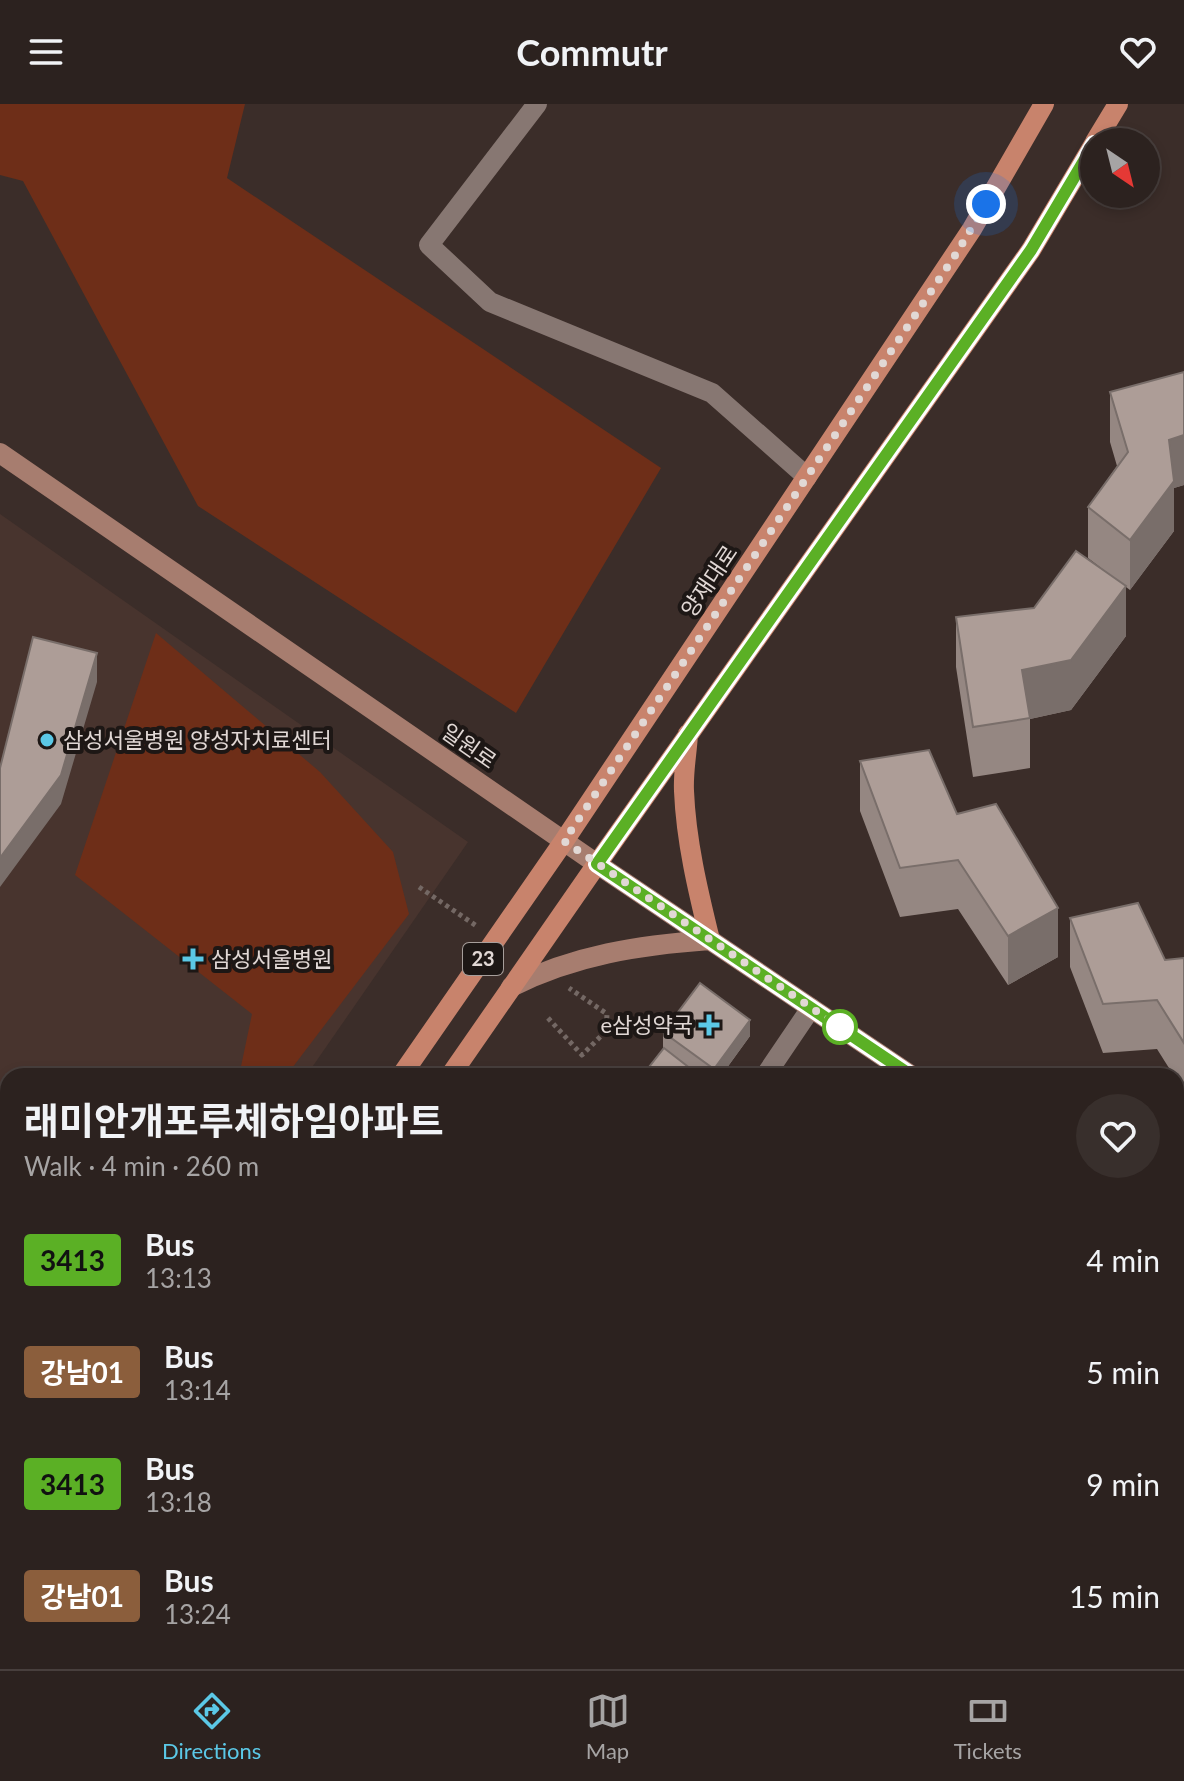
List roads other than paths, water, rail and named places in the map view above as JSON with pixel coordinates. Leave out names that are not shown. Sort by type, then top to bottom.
[{"type":"main road","name":"양재대로","points":[[407,1068],[564,841],[972,229],[1044,104]]},
{"type":"main road","name":"23","points":[[1104,128],[1118,104]]},
{"type":"main road","name":"23","points":[[455,1068],[1031,250],[1080,168]]},
{"type":"main road","points":[[688,734],[684,789],[687,819],[693,866],[710,940]]},
{"type":"street","points":[[537,104],[429,245],[490,302],[712,393],[807,477]]},
{"type":"street","name":"일원로","points":[[0,453],[597,864],[900,1068]]},
{"type":"street","points":[[511,987],[532,976],[613,951],[658,943],[710,940]]},
{"type":"street","points":[[770,1068],[811,1008]]},
{"type":"place","name":"삼성서울병원 양성자치료센터","points":[[47,740]]},
{"type":"place","name":"삼성서울병원","points":[[193,959]]},
{"type":"place","name":"e삼성약국","points":[[709,1025]]}]
